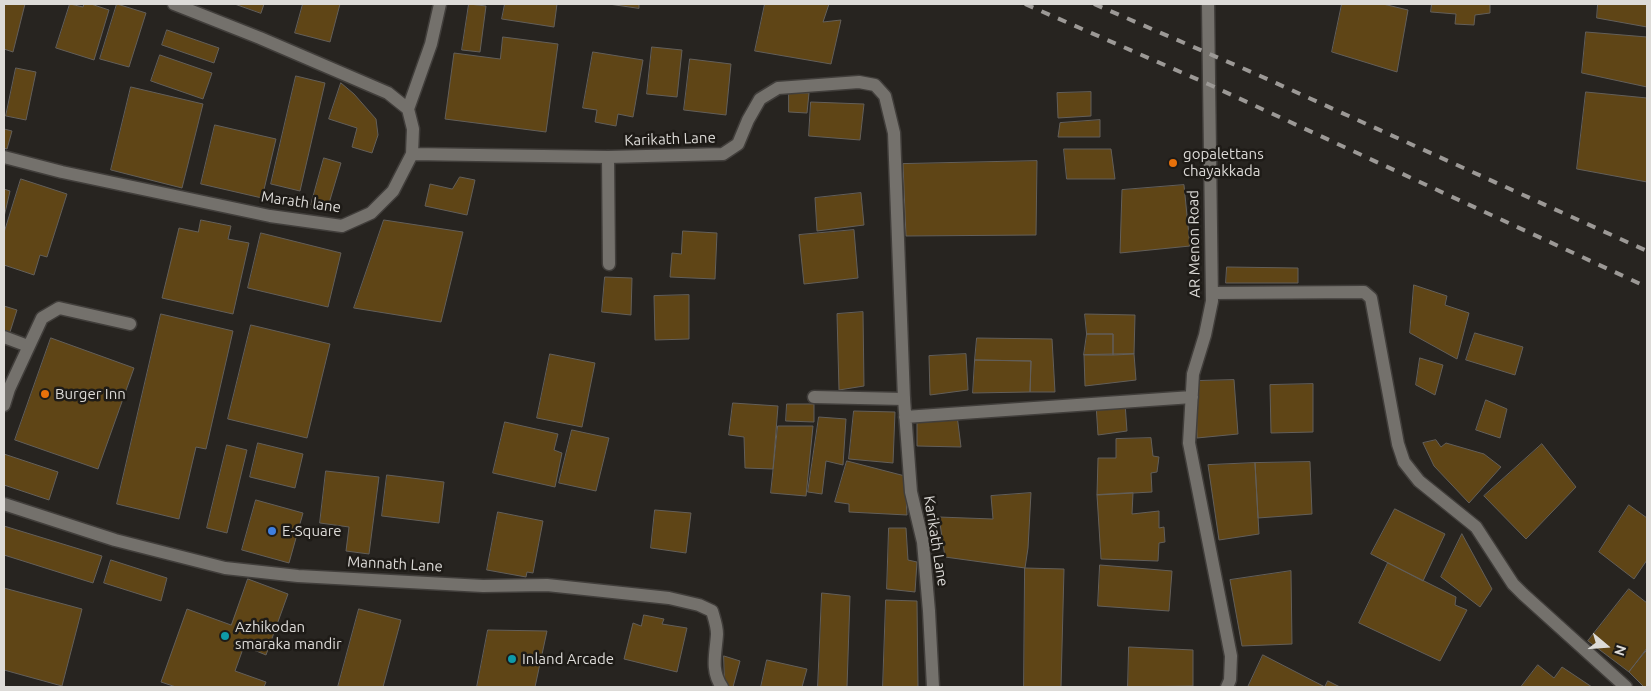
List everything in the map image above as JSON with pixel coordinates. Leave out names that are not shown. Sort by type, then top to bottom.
[{"type":"street","points":[[174,4],[388,93],[408,109],[431,44],[440,4]]},
{"type":"street","name":"AR Menon Road","points":[[1208,4],[1212,301],[1205,335],[1193,374],[1189,443],[1231,656],[1230,680],[1227,687]]},
{"type":"street","name":"Karikath Lane","points":[[412,154],[608,157],[723,154],[738,144],[748,120],[760,99],[778,88],[859,82],[875,85],[885,96],[894,133],[905,417],[911,492],[923,542],[933,687]]},
{"type":"street","name":"Marath lane","points":[[4,157],[62,172],[270,216],[342,226],[371,213],[393,191],[412,154],[413,129],[408,109]]},
{"type":"street","points":[[608,157],[609,264]]},
{"type":"street","points":[[1212,293],[1364,292],[1371,298],[1398,444],[1404,462],[1419,481],[1476,527],[1513,584],[1626,687]]},
{"type":"street","points":[[4,405],[9,389],[42,318],[58,308],[130,324]]},
{"type":"street","points":[[4,337],[28,346]]},
{"type":"street","points":[[814,397],[904,399]]},
{"type":"street","points":[[905,417],[1192,397]]},
{"type":"street","name":"Mannath Lane","points":[[4,504],[115,540],[225,568],[298,576],[484,586],[547,585],[669,598],[699,604],[712,611],[717,631],[714,666],[718,681],[722,687]]},
{"type":"building","points":[[4,4],[25,4],[13,52],[4,49]]},
{"type":"building","points":[[70,4],[83,7],[84,4],[91,4],[109,10],[94,60],[56,48]]},
{"type":"building","points":[[117,4],[146,13],[129,67],[100,59]]},
{"type":"building","points":[[235,4],[264,4],[261,13]]},
{"type":"building","points":[[303,4],[340,4],[330,42],[295,33]]},
{"type":"building","points":[[469,4],[486,6],[480,52],[462,50]]},
{"type":"building","points":[[505,4],[557,4],[554,27],[502,19]]},
{"type":"building","points":[[609,4],[639,4],[639,8]]},
{"type":"building","points":[[765,4],[829,4],[823,22],[841,20],[831,64],[755,51]]},
{"type":"building","points":[[1342,4],[1383,4],[1408,10],[1397,72],[1332,52]]},
{"type":"building","points":[[1432,4],[1490,4],[1490,13],[1475,15],[1474,25],[1455,24],[1456,14],[1431,12]]},
{"type":"building","points":[[1598,4],[1647,4],[1647,27],[1597,18]]},
{"type":"building","points":[[167,30],[219,48],[214,63],[162,45]]},
{"type":"building","points":[[1586,32],[1647,37],[1647,87],[1582,73]]},
{"type":"building","points":[[503,37],[558,44],[546,132],[445,119],[454,53],[500,59]]},
{"type":"building","points":[[652,47],[682,50],[677,97],[647,94]]},
{"type":"building","points":[[593,52],[643,60],[633,117],[618,114],[616,126],[595,122],[597,110],[583,108]]},
{"type":"building","points":[[160,55],[212,73],[203,99],[151,81]]},
{"type":"building","points":[[690,59],[731,64],[726,115],[684,110]]},
{"type":"building","points":[[16,68],[36,72],[26,120],[6,116]]},
{"type":"building","points":[[296,76],[325,83],[300,191],[271,184]]},
{"type":"building","points":[[341,83],[354,94],[376,119],[378,135],[372,153],[352,147],[357,128],[329,119]]},
{"type":"building","points":[[131,87],[203,104],[182,188],[111,170]]},
{"type":"building","points":[[1091,92],[1091,116],[1058,118],[1057,93]]},
{"type":"building","points":[[1586,92],[1647,98],[1647,182],[1577,169]]},
{"type":"building","points":[[789,93],[809,93],[807,113],[789,112]]},
{"type":"building","points":[[811,102],[864,104],[860,140],[809,136]]},
{"type":"building","points":[[1100,120],[1100,137],[1058,137],[1060,123]]},
{"type":"building","points":[[215,125],[276,139],[262,198],[201,184]]},
{"type":"building","points":[[4,129],[12,131],[7,149],[4,148]]},
{"type":"building","points":[[1064,149],[1111,149],[1115,179],[1067,179]]},
{"type":"building","points":[[324,158],[341,163],[327,210],[311,205]]},
{"type":"building","points":[[1037,161],[1036,235],[906,236],[903,164]]},
{"type":"building","points":[[460,177],[475,180],[467,215],[425,206],[430,184],[452,189]]},
{"type":"building","points":[[21,179],[67,194],[47,257],[40,255],[34,275],[4,265],[4,233]]},
{"type":"building","points":[[1184,185],[1190,246],[1120,253],[1122,190]]},
{"type":"building","points":[[4,189],[10,191],[4,217]]},
{"type":"building","points":[[861,193],[864,225],[817,231],[815,198]]},
{"type":"building","points":[[201,220],[231,226],[228,239],[249,243],[233,314],[162,298],[179,228],[198,232]]},
{"type":"building","points":[[384,220],[463,232],[441,322],[354,308]]},
{"type":"building","points":[[854,230],[858,278],[804,284],[799,235]]},
{"type":"building","points":[[683,231],[717,233],[715,279],[670,277],[672,253],[681,254]]},
{"type":"building","points":[[261,233],[341,253],[328,307],[248,288]]},
{"type":"building","points":[[1227,267],[1298,268],[1298,283],[1226,283]]},
{"type":"building","points":[[605,277],[632,278],[631,315],[602,312]]},
{"type":"building","points":[[1414,285],[1447,296],[1445,305],[1469,313],[1457,359],[1410,333]]},
{"type":"building","points":[[689,295],[689,339],[655,340],[654,296]]},
{"type":"building","points":[[4,306],[17,310],[10,332],[4,330]]},
{"type":"building","points":[[863,312],[864,386],[839,390],[837,314]]},
{"type":"building","points":[[161,314],[233,331],[206,449],[196,447],[179,519],[117,504]]},
{"type":"building","points":[[1085,314],[1135,315],[1134,354],[1113,355],[1113,334],[1087,334]]},
{"type":"building","points":[[251,325],[330,344],[307,438],[228,419]]},
{"type":"building","points":[[1475,333],[1523,347],[1515,375],[1466,360]]},
{"type":"building","points":[[1087,334],[1113,334],[1113,355],[1084,355]]},
{"type":"building","points":[[51,338],[134,368],[98,469],[15,440]]},
{"type":"building","points":[[977,338],[1052,339],[1055,392],[1030,392],[1031,361],[975,360]]},
{"type":"building","points":[[550,354],[595,363],[582,427],[537,418]]},
{"type":"building","points":[[966,354],[968,390],[930,395],[929,356]]},
{"type":"building","points":[[1134,354],[1136,380],[1085,386],[1084,355]]},
{"type":"building","points":[[1420,358],[1443,365],[1435,395],[1416,385]]},
{"type":"building","points":[[975,360],[1031,361],[1030,392],[973,393]]},
{"type":"building","points":[[1234,380],[1238,434],[1197,438],[1196,381]]},
{"type":"building","points":[[1313,384],[1313,432],[1271,433],[1270,385]]},
{"type":"building","points":[[1486,400],[1507,409],[1500,438],[1476,430]]},
{"type":"building","points":[[733,403],[778,406],[773,469],[745,468],[744,437],[729,435]]},
{"type":"building","points":[[1125,403],[1127,431],[1098,435],[1096,404]]},
{"type":"building","points":[[787,404],[814,404],[814,422],[786,421]]},
{"type":"building","points":[[854,411],[895,412],[893,463],[849,459]]},
{"type":"building","points":[[957,415],[961,447],[917,446],[917,417]]},
{"type":"building","points":[[819,417],[846,419],[843,465],[826,461],[822,494],[808,492]]},
{"type":"building","points":[[505,422],[558,434],[554,450],[562,453],[555,487],[493,473]]},
{"type":"building","points":[[778,426],[813,426],[806,496],[771,493]]},
{"type":"building","points":[[572,430],[609,438],[596,491],[559,483]]},
{"type":"building","points":[[1151,438],[1153,456],[1159,457],[1157,472],[1151,473],[1152,492],[1097,495],[1098,458],[1116,458],[1116,439]]},
{"type":"building","points":[[1436,440],[1441,447],[1446,443],[1484,454],[1501,467],[1469,503],[1434,466],[1423,443]]},
{"type":"building","points":[[258,443],[303,454],[295,488],[250,477]]},
{"type":"building","points":[[1542,444],[1576,487],[1526,539],[1484,496]]},
{"type":"building","points":[[227,445],[247,450],[227,533],[207,528]]},
{"type":"building","points":[[4,454],[58,472],[49,500],[4,485]]},
{"type":"building","points":[[847,461],[905,476],[907,515],[849,512],[849,504],[835,502]]},
{"type":"building","points":[[1310,462],[1312,514],[1258,518],[1255,463]]},
{"type":"building","points":[[1255,463],[1259,534],[1219,540],[1208,465]]},
{"type":"building","points":[[326,471],[379,477],[369,554],[346,551],[349,527],[320,523]]},
{"type":"building","points":[[387,475],[444,482],[439,523],[382,516]]},
{"type":"building","points":[[1031,493],[1025,568],[945,557],[939,517],[993,519],[991,496]]},
{"type":"building","points":[[1133,493],[1132,514],[1159,511],[1159,528],[1164,527],[1165,542],[1159,543],[1158,561],[1101,559],[1097,495]]},
{"type":"building","name":"E-Square","points":[[256,500],[303,513],[289,563],[242,550]]},
{"type":"building","points":[[1629,505],[1647,518],[1647,560],[1634,579],[1599,552]]},
{"type":"building","points":[[1395,509],[1445,534],[1423,581],[1371,554]]},
{"type":"building","points":[[655,510],[691,513],[686,553],[651,548]]},
{"type":"building","points":[[498,512],[543,521],[533,573],[527,572],[526,577],[487,570]]},
{"type":"building","points":[[4,526],[102,556],[93,583],[4,555]]},
{"type":"building","points":[[889,528],[906,528],[908,560],[917,562],[915,592],[887,589]]},
{"type":"building","points":[[1462,534],[1492,589],[1480,607],[1441,577]]},
{"type":"building","points":[[111,560],[167,578],[161,601],[104,583]]},
{"type":"building","points":[[1388,563],[1456,597],[1455,605],[1467,610],[1440,661],[1359,623]]},
{"type":"building","points":[[1100,565],[1172,571],[1169,611],[1098,606]]},
{"type":"building","points":[[1025,568],[1064,569],[1061,687],[1024,687]]},
{"type":"building","points":[[1291,571],[1292,644],[1242,646],[1230,580]]},
{"type":"building","name":"Azhikodan smaraka mandir","points":[[248,579],[288,594],[266,655],[244,646],[235,671],[266,682],[264,687],[176,687],[161,682],[187,609],[231,625]]},
{"type":"building","points":[[4,588],[82,609],[62,686],[4,670]]},
{"type":"building","points":[[1629,589],[1647,603],[1647,648],[1629,672],[1588,641]]},
{"type":"building","points":[[822,593],[850,596],[847,687],[818,687]]},
{"type":"building","points":[[886,600],[917,601],[918,687],[883,687]]},
{"type":"building","points":[[359,609],[401,620],[383,687],[338,687]]},
{"type":"building","points":[[644,615],[664,619],[662,624],[687,628],[677,672],[624,659],[633,623],[641,626]]},
{"type":"building","name":"Inland Arcade","points":[[488,630],[547,631],[535,687],[477,687]]},
{"type":"building","points":[[1129,647],[1193,650],[1193,686],[1128,687]]},
{"type":"building","points":[[1647,650],[1647,687],[1644,687],[1629,672]]},
{"type":"building","points":[[1263,655],[1325,687],[1248,687]]},
{"type":"building","points":[[724,656],[740,661],[733,687],[725,686]]},
{"type":"building","points":[[767,660],[807,669],[802,687],[761,687]]},
{"type":"building","points":[[1538,665],[1554,678],[1562,667],[1592,687],[1521,687]]},
{"type":"building","points":[[1328,681],[1340,687],[1325,687]]},
{"type":"railway","points":[[1025,4],[1208,84],[1647,287]]},
{"type":"railway","points":[[1094,4],[1256,74],[1647,251]]},
{"type":"place","name":"gopalettans chayakkada","points":[[1173,163]]},
{"type":"place","name":"Burger Inn","points":[[45,394]]},
{"type":"place","name":"E-Square","points":[[272,531]]},
{"type":"place","name":"Azhikodan smaraka mandir","points":[[225,636]]},
{"type":"place","name":"Inland Arcade","points":[[512,659]]}]
